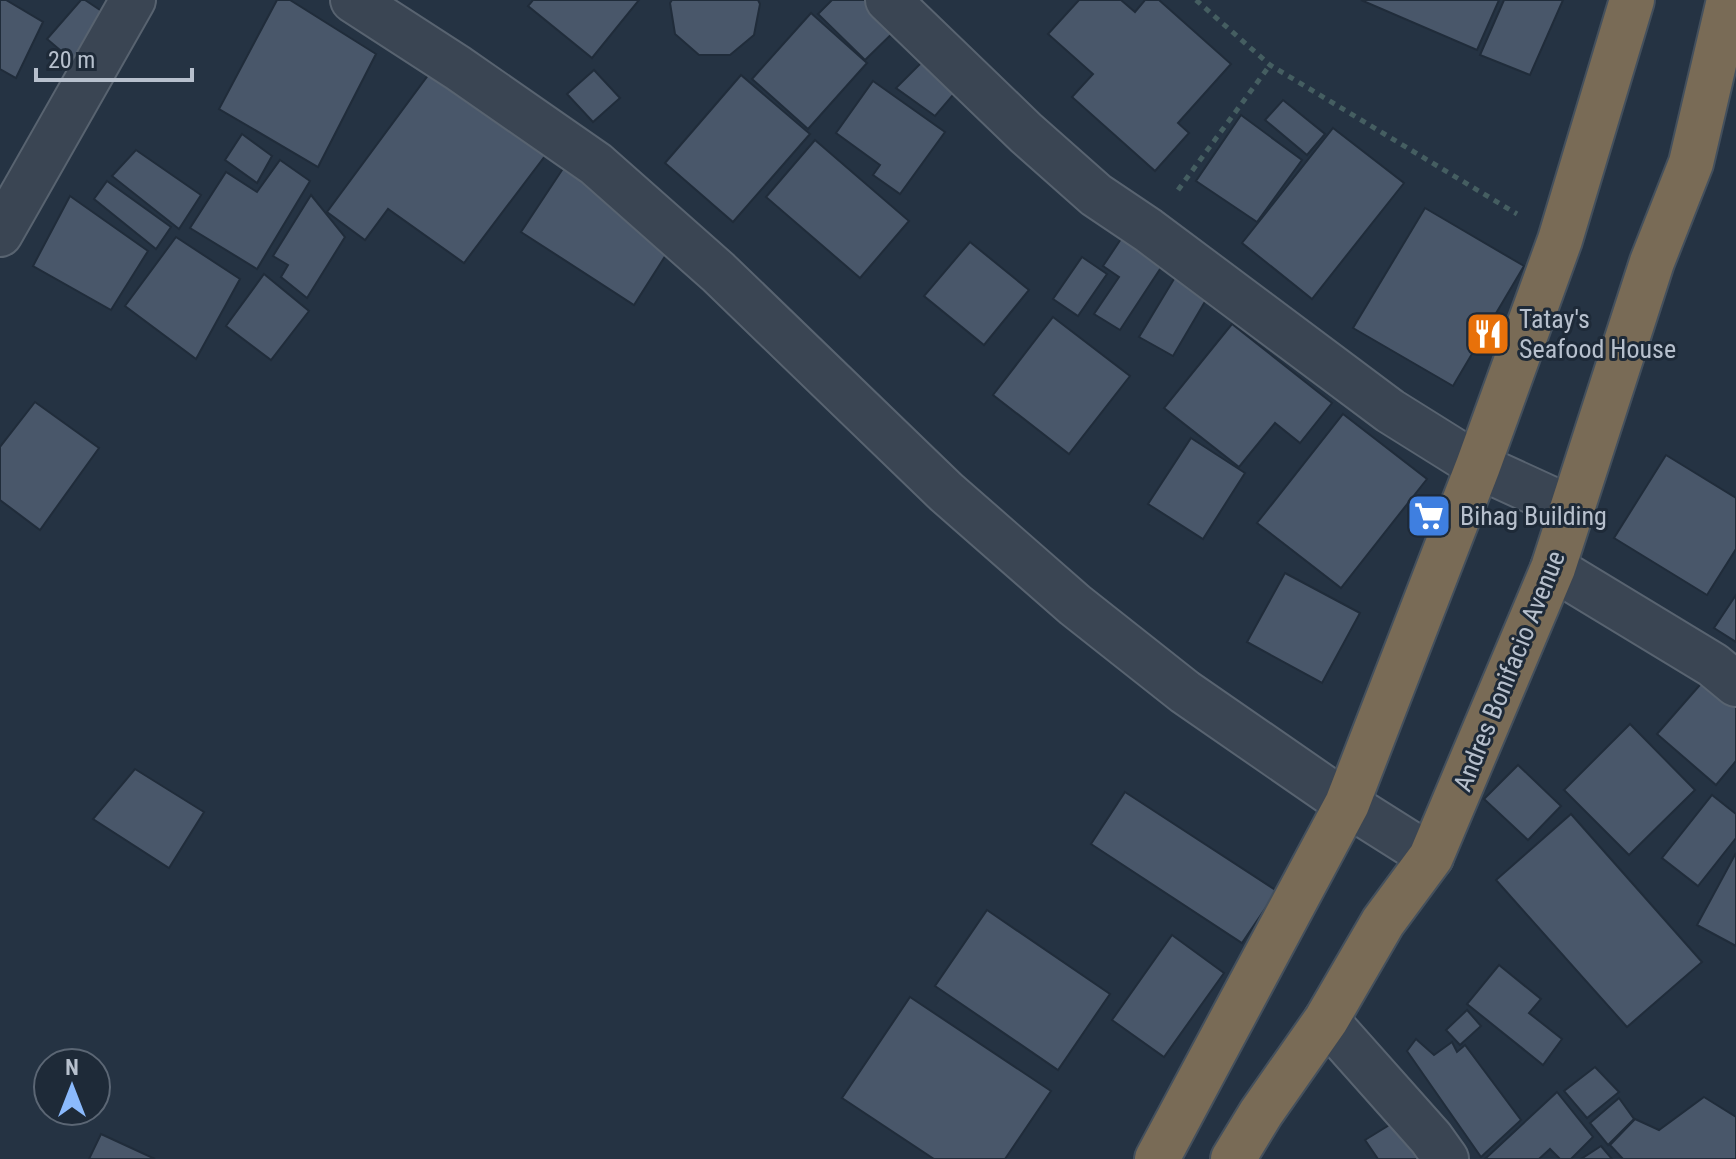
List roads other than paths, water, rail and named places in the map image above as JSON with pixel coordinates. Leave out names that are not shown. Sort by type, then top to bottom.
[{"type":"highway","points":[[1157,1159],[1347,804],[1478,466],[1560,240],[1632,0]]},
{"type":"highway","name":"Andres Bonifacio Avenue","points":[[1233,1159],[1326,1020],[1383,922],[1431,857],[1553,568],[1652,262],[1691,163],[1729,0]]},
{"type":"street","points":[[0,234],[133,0]]},
{"type":"street","points":[[353,0],[596,164],[718,272],[946,492],[1075,605],[1185,692],[1347,804],[1431,857]]},
{"type":"street","points":[[888,0],[1026,133],[1096,195],[1148,230],[1390,411],[1478,466],[1572,509]]},
{"type":"street","points":[[1553,568],[1713,665],[1736,684]]},
{"type":"street","points":[[1326,1020],[1446,1159]]},
{"type":"place","name":"Tatay's Seafood House","points":[[1488,334]]},
{"type":"place","name":"Bihag Building","points":[[1429,516]]}]
